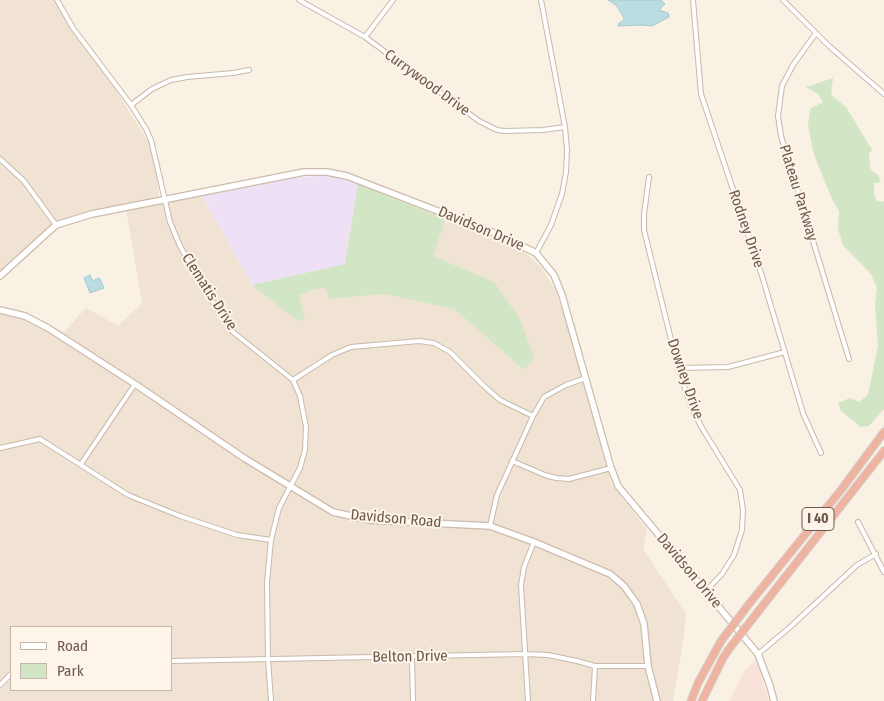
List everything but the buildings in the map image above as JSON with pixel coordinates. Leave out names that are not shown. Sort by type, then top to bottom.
[{"type":"highway","name":"I 40","points":[[691,701],[698,683],[721,641],[841,490],[884,432]]},
{"type":"highway","name":"I 40","points":[[702,701],[723,658],[884,451]]},
{"type":"street","name":"Clematis Drive","points":[[57,0],[73,28],[130,105],[151,140],[170,222],[180,246],[208,295],[233,332],[293,380]]},
{"type":"street","name":"Currywood Drive","points":[[299,0],[365,37],[479,121],[497,130],[523,131],[566,126]]},
{"type":"street","points":[[365,37],[392,0]]},
{"type":"street","points":[[536,254],[551,225],[562,194],[567,164],[566,126],[541,0]]},
{"type":"street","name":"Rodney Drive","points":[[693,0],[701,94],[762,276],[802,413],[821,453]]},
{"type":"street","points":[[783,0],[816,33],[884,94]]},
{"type":"street","name":"Plateau Parkway","points":[[816,33],[793,65],[782,86],[778,116],[781,136],[849,359]]},
{"type":"street","points":[[130,105],[170,80],[249,70]]},
{"type":"street","points":[[0,158],[24,181],[56,224]]},
{"type":"street","name":"Davidson Drive","points":[[0,276],[56,224],[92,214],[165,199],[296,174],[327,172],[356,179],[500,235],[536,254],[554,275],[562,295],[611,468],[618,486],[758,654],[774,701]]},
{"type":"street","name":"Downey Drive","points":[[649,177],[644,214],[644,230],[678,368],[692,408],[702,428],[740,490],[743,510],[742,530],[734,555],[722,574],[706,591]]},
{"type":"street","name":"Davidson Road","points":[[0,310],[25,316],[48,328],[244,458],[333,512],[387,521],[490,526],[610,574],[624,586],[636,604],[644,624],[648,666],[657,701]]},
{"type":"street","points":[[271,701],[268,659],[267,582],[271,540],[279,508],[300,468],[305,450],[306,436],[302,406],[293,380],[332,354],[351,347],[419,341],[434,343],[450,352],[500,400],[533,416]]},
{"type":"street","points":[[678,368],[728,367],[785,352]]},
{"type":"street","points":[[490,526],[497,496],[533,416],[544,397],[566,385],[586,378]]},
{"type":"street","points":[[81,464],[135,384]]},
{"type":"street","points":[[0,448],[40,439],[128,495],[180,516],[237,535],[271,540]]},
{"type":"street","points":[[512,461],[545,475],[569,479],[611,468]]},
{"type":"street","points":[[858,522],[884,572]]},
{"type":"street","points":[[528,701],[521,585],[524,567],[534,542]]},
{"type":"street","points":[[758,654],[857,565],[876,554]]},
{"type":"street","name":"Belton Drive","points":[[172,661],[525,654],[568,659],[595,666],[648,666]]},
{"type":"street","points":[[412,657],[413,701]]},
{"type":"street","points":[[593,701],[595,666]]},
{"type":"street","points":[[0,685],[10,675]]},
{"type":"shaded area","points":[[0,0],[55,0],[108,77],[150,145],[159,198],[65,220],[0,274]]},
{"type":"shaded area","points":[[332,175],[358,184],[345,264],[252,285],[201,194],[288,178]]},
{"type":"shaded area","points":[[201,194],[252,285],[305,318],[299,295],[325,288],[329,299],[384,294],[454,309],[524,370],[494,282],[432,256],[445,219],[512,241],[541,267],[555,289],[572,339],[611,484],[647,529],[643,549],[686,614],[673,701],[0,701],[0,310],[64,332],[86,308],[118,326],[142,303],[126,209]]},
{"type":"shaded area","points":[[756,659],[769,701],[729,701],[744,671]]},
{"type":"green space","points":[[833,78],[831,95],[846,107],[872,150],[869,154],[871,170],[878,175],[881,182],[874,183],[874,194],[877,201],[884,201],[884,409],[869,426],[861,427],[841,411],[838,403],[850,398],[859,402],[868,395],[878,346],[875,304],[877,288],[871,274],[843,245],[838,229],[839,211],[832,199],[814,155],[808,125],[810,109],[823,102],[818,94],[806,87]]},
{"type":"green space","points":[[358,184],[445,219],[433,256],[494,282],[520,319],[534,359],[524,370],[454,309],[384,294],[329,299],[325,288],[299,295],[305,318],[298,321],[252,285],[345,264]]},
{"type":"water","points":[[608,0],[661,0],[665,4],[659,10],[668,13],[669,17],[652,26],[618,26],[624,18],[617,6]]},
{"type":"water","points":[[90,275],[93,281],[98,278],[100,279],[104,288],[90,293],[84,278]]}]
